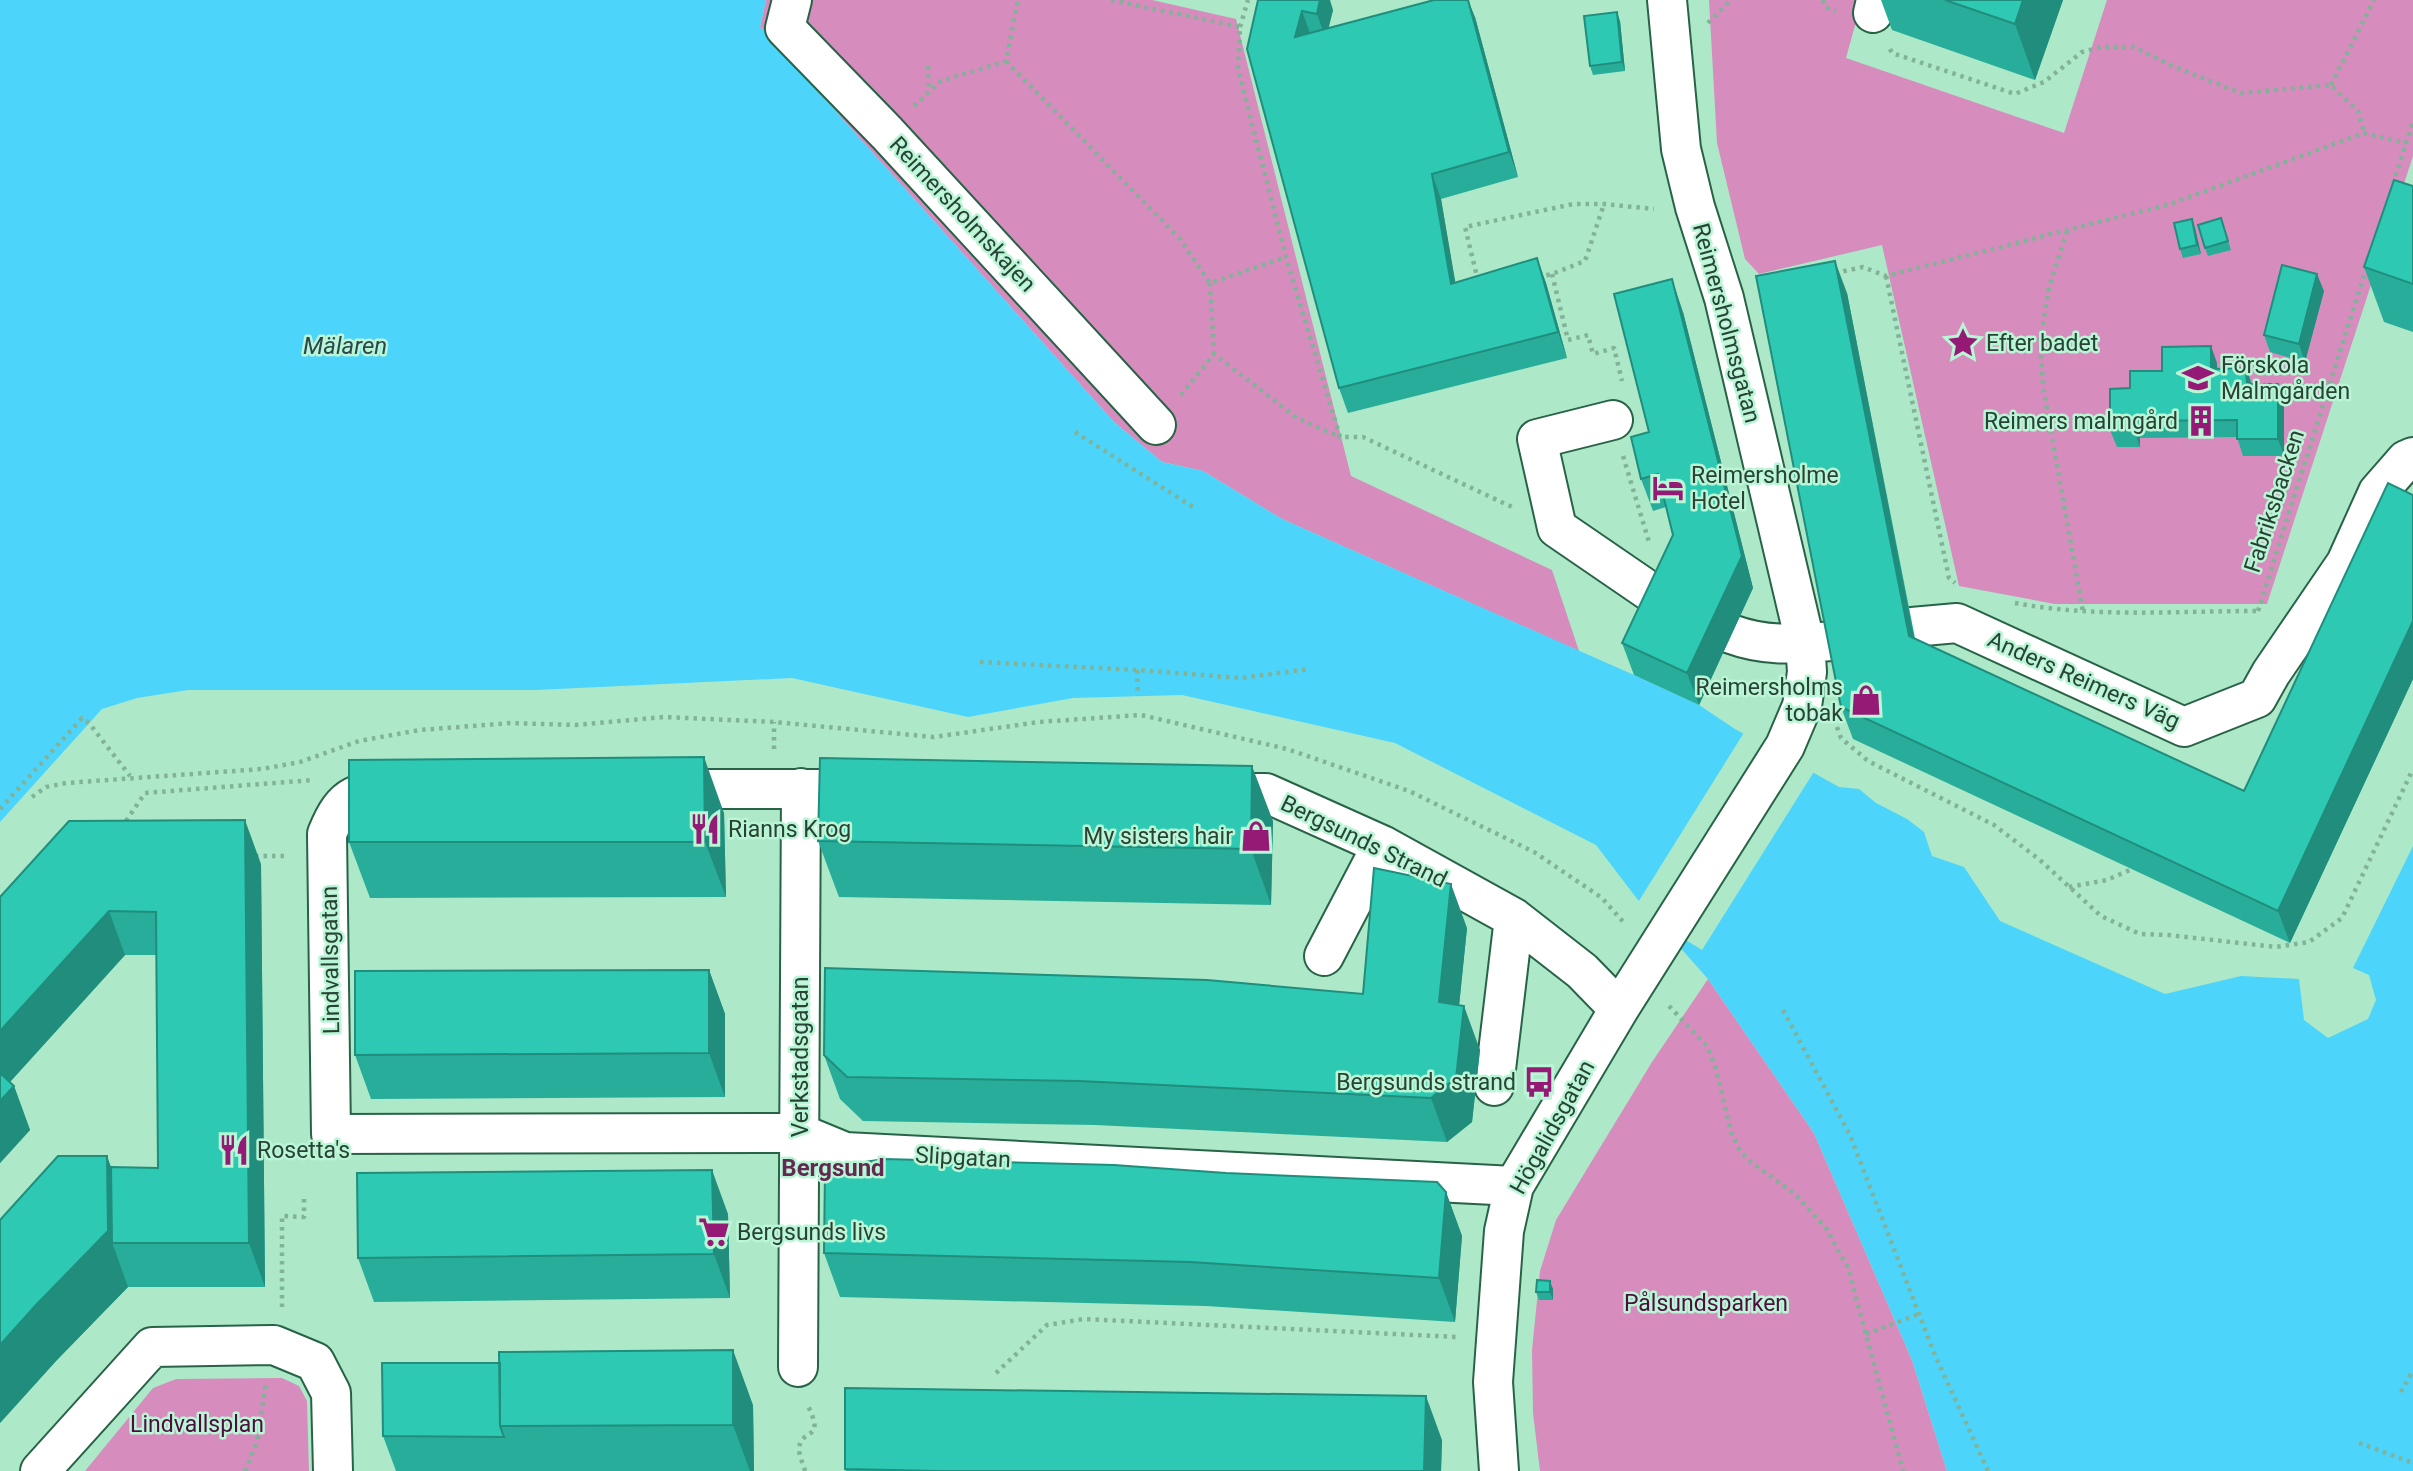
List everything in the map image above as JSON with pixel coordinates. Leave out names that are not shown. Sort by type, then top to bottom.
[{"type":"street","name":"Reimersholmskajen","points":[[792,0],[786,29],[887,133],[1156,425]]},
{"type":"street","name":"Reimersholmsgatan","points":[[1667,0],[1681,149],[1695,207],[1724,298],[1819,641],[1807,672],[1802,706],[1785,746],[1671,930]]},
{"type":"street","points":[[1613,420],[1536,439],[1557,528],[1663,602]]},
{"type":"street","name":"Anders Reimers Väg","points":[[1912,627],[1956,623],[2185,727],[2257,698],[2346,563],[2378,492],[2406,460],[2413,457]]},
{"type":"street","points":[[1731,634],[1754,642],[1773,644],[1819,641]]},
{"type":"street","points":[[339,787],[373,791],[442,790]]},
{"type":"street","name":"Lindvallsgatan","points":[[331,1134],[327,834],[336,811],[339,787]]},
{"type":"street","name":"Verkstadsgatan","points":[[801,788],[801,1383]]},
{"type":"street","points":[[635,789],[911,789]]},
{"type":"street","name":"Bergsunds Strand","points":[[1171,792],[1266,793],[1382,845],[1514,918],[1582,971],[1619,1009]]},
{"type":"street","points":[[1324,956],[1382,845]]},
{"type":"street","points":[[1494,1086],[1514,918]]},
{"type":"street","name":"Högalidsgatan","points":[[1499,1471],[1493,1382],[1504,1231],[1514,1186],[1619,1009],[1671,930]]},
{"type":"street","name":"Slipgatan","points":[[331,1134],[799,1133],[845,1152],[1514,1186]]},
{"type":"street","points":[[40,1471],[152,1347],[274,1345],[314,1363],[331,1393],[333,1471]]},
{"type":"path","points":[[1006,61],[1018,0]]},
{"type":"path","points":[[1111,0],[1240,27]]},
{"type":"path","points":[[1248,0],[1240,27],[1238,69],[1286,257],[1340,437]]},
{"type":"path","points":[[1708,23],[1731,0]]},
{"type":"path","points":[[1823,0],[1825,7]]},
{"type":"path","points":[[2331,85],[2374,0]]},
{"type":"path","points":[[1875,6],[1892,53],[2015,94],[2044,82],[2082,52],[2101,47],[2134,47],[2170,65],[2241,93],[2331,85],[2358,111],[2364,133]]},
{"type":"path","points":[[887,133],[941,81],[1006,61]]},
{"type":"path","points":[[1006,61],[1180,239],[1210,283],[1214,354],[1156,425]]},
{"type":"path","points":[[928,66],[929,92]]},
{"type":"path","points":[[2390,195],[2413,123]]},
{"type":"path","points":[[1827,275],[1863,267],[1886,276],[2170,204],[2364,133],[2406,143]]},
{"type":"path","points":[[1480,289],[1465,227],[1573,204],[1604,204],[1661,210]]},
{"type":"path","points":[[1528,279],[1552,274],[1585,261],[1604,204]]},
{"type":"path","points":[[2067,230],[2049,287],[2040,342],[2043,386],[2083,611]]},
{"type":"path","points":[[1210,283],[1286,257]]},
{"type":"path","name":"Fabriksbacken","points":[[2258,611],[2369,260]]},
{"type":"path","points":[[1552,274],[1568,340],[1588,335],[1593,354],[1614,348],[1625,390],[1613,420],[1659,576],[1663,602]]},
{"type":"path","points":[[1886,276],[1948,578],[1973,596],[1956,623]]},
{"type":"path","points":[[1214,354],[1297,418],[1340,437],[1363,437],[1557,528]]},
{"type":"path","points":[[1075,432],[1194,507]]},
{"type":"path","points":[[2013,603],[2053,610],[2311,613]]},
{"type":"path","points":[[980,662],[1241,678],[1309,669]]},
{"type":"path","points":[[1137,670],[1138,696]]},
{"type":"path","points":[[0,809],[82,718],[89,723],[130,776]]},
{"type":"path","points":[[774,722],[774,741]]},
{"type":"path","points":[[1841,738],[1868,761],[1994,825],[2040,860],[2101,916],[2140,934],[2276,947],[2309,942],[2342,918],[2413,769]]},
{"type":"path","points":[[126,821],[145,793],[312,780],[339,787]]},
{"type":"path","points":[[249,856],[290,856]]},
{"type":"path","points":[[2069,887],[2107,880],[2132,869]]},
{"type":"path","points":[[1665,1000],[1673,1013],[1707,1046],[1716,1069],[1731,1132],[1740,1151],[1795,1194],[1826,1228],[1847,1268],[1903,1471]]},
{"type":"path","points":[[1783,1010],[1850,1135],[1934,1353],[1988,1471]]},
{"type":"path","points":[[282,1311],[282,1216],[304,1217],[304,1195]]},
{"type":"path","points":[[1866,1334],[1919,1314]]},
{"type":"path","points":[[996,1373],[1047,1325],[1084,1319],[1461,1337]]},
{"type":"path","points":[[2401,1392],[2413,1370]]},
{"type":"path","points":[[245,1471],[257,1442],[267,1378]]},
{"type":"path","points":[[801,1383],[816,1422],[814,1430],[801,1442],[799,1450],[805,1471]]},
{"type":"path","points":[[2359,1443],[2413,1463]]},
{"type":"green space","points":[[766,0],[1152,0],[1236,19],[1351,476],[1552,570],[1579,651],[1282,519],[1203,471],[1162,462],[1114,422],[760,27]]},
{"type":"green space","points":[[1709,0],[1862,0],[1846,58],[2064,133],[2107,0],[2413,0],[2413,156],[2267,604],[2055,604],[1959,586],[1882,245],[1759,274],[1745,259],[1717,143]]},
{"type":"green space","name":"Pålsundsparken","points":[[1708,979],[1814,1133],[1912,1360],[1947,1471],[1540,1471],[1533,1413],[1532,1350],[1540,1271],[1556,1220],[1652,1062]]},
{"type":"green space","name":"Lindvallsplan","points":[[282,1378],[299,1386],[307,1401],[309,1471],[85,1471],[153,1388],[176,1379]]},
{"type":"water","name":"Mälaren","points":[[0,0],[766,0],[760,27],[1114,422],[1162,462],[1203,471],[1282,519],[1699,705],[1735,729],[1839,787],[1859,789],[1876,803],[1907,819],[1924,832],[1932,856],[1964,867],[2000,921],[2165,994],[2241,976],[2299,979],[2304,1020],[2328,1038],[2368,1019],[2376,1000],[2369,975],[2353,968],[2413,846],[2413,1471],[1947,1471],[1912,1360],[1814,1133],[1708,979],[1638,900],[1596,845],[1395,743],[1182,695],[1073,698],[968,717],[792,678],[536,690],[188,690],[137,698],[102,709],[0,822]]},
{"type":"pier","points":[[1745,731],[1815,770],[1702,950],[1647,916],[1637,904]]},
{"type":"building","points":[[1258,0],[1320,0],[1317,14],[1302,11],[1295,37],[1434,0],[1468,0],[1509,152],[1432,174],[1451,284],[1537,258],[1558,332],[1339,388],[1247,49]]},
{"type":"building","points":[[1945,0],[2023,0],[2015,24]]},
{"type":"building","points":[[1617,12],[1622,62],[1590,66],[1584,16]]},
{"type":"building","points":[[2394,180],[2413,186],[2413,284],[2364,267]]},
{"type":"building","points":[[2221,218],[2228,241],[2205,248],[2198,225]]},
{"type":"building","points":[[2192,219],[2197,245],[2180,249],[2174,223]]},
{"type":"building","points":[[1835,261],[1909,636],[2244,791],[2388,483],[2413,495],[2413,621],[2278,911],[1841,707],[1756,276]]},
{"type":"building","points":[[2282,265],[2317,274],[2299,344],[2264,335]]},
{"type":"building","points":[[1672,279],[1742,556],[1687,673],[1622,643],[1673,535],[1658,474],[1641,479],[1631,437],[1649,432],[1614,294]]},
{"type":"building","name":"Reimers malmgård","points":[[2211,346],[2211,369],[2246,368],[2247,384],[2278,384],[2278,439],[2237,439],[2237,420],[2134,421],[2134,430],[2110,430],[2110,389],[2130,388],[2130,371],[2162,371],[2162,347]]},
{"type":"building","points":[[704,757],[705,842],[349,842],[349,760]]},
{"type":"building","points":[[820,758],[1252,766],[1251,849],[818,841]]},
{"type":"building","points":[[245,820],[249,1243],[112,1243],[111,1167],[158,1168],[156,912],[109,911],[0,1031],[0,897],[69,821]]},
{"type":"building","points":[[1374,868],[1451,884],[1439,1002],[1464,1006],[1456,1078],[1431,1098],[1079,1081],[847,1077],[824,1055],[825,968],[1207,980],[1363,994]]},
{"type":"building","points":[[709,970],[709,1053],[355,1055],[355,971]]},
{"type":"building","points":[[0,1073],[14,1086],[0,1101]]},
{"type":"building","points":[[58,1156],[107,1156],[108,1231],[0,1345],[0,1220]]},
{"type":"building","points":[[884,1159],[1114,1165],[1226,1173],[1437,1182],[1446,1192],[1439,1278],[1190,1262],[824,1253],[825,1168]]},
{"type":"building","points":[[712,1170],[714,1254],[358,1258],[357,1173]]},
{"type":"building","points":[[1537,1280],[1550,1281],[1550,1292],[1536,1292]]},
{"type":"building","points":[[733,1350],[733,1425],[500,1426],[499,1352]]},
{"type":"building","points":[[382,1363],[500,1363],[500,1426],[504,1437],[383,1436]]},
{"type":"building","points":[[845,1388],[1426,1396],[1424,1471],[845,1469]]},
{"type":"place","name":"Efter badet","points":[[1963,343]]},
{"type":"place","name":"Förskola Malmgården","points":[[2198,378]]},
{"type":"place","name":"Reimers malmgård","points":[[2201,421]]},
{"type":"place","name":"Reimersholme Hotel","points":[[1668,488]]},
{"type":"place","name":"Reimersholms tobak","points":[[1866,700]]},
{"type":"place","name":"Rianns Krog","points":[[705,829]]},
{"type":"place","name":"My sisters hair","points":[[1256,836]]},
{"type":"place","name":"Bergsunds strand","points":[[1539,1082]]},
{"type":"place","name":"Rosetta's","points":[[234,1150]]},
{"type":"place","name":"Bergsunds livs","points":[[714,1232]]},
{"type":"district","name":"Bergsund","points":[[833,1168]]}]
